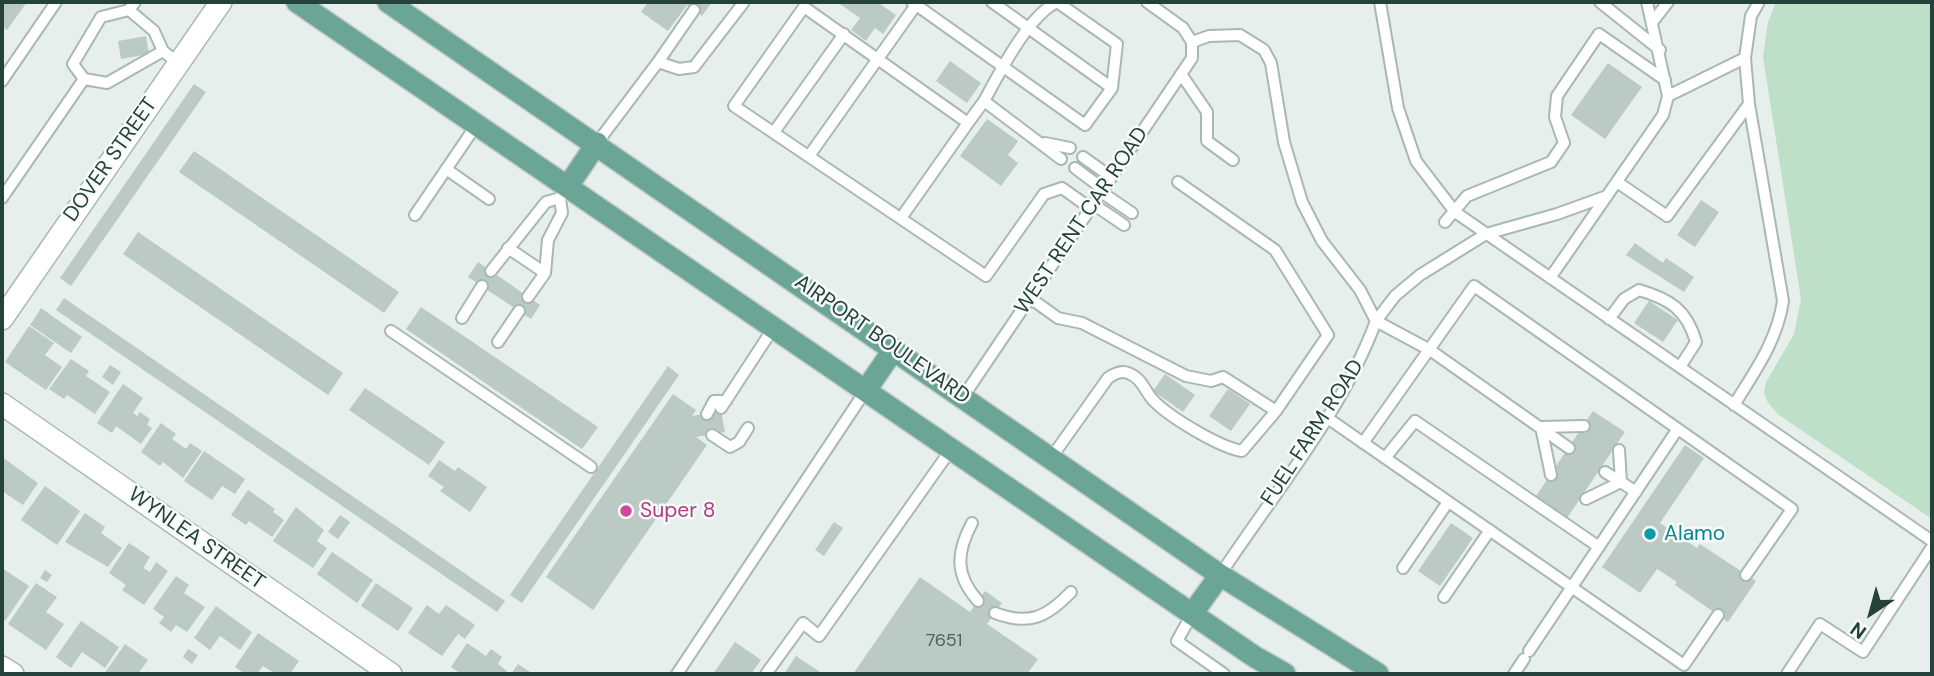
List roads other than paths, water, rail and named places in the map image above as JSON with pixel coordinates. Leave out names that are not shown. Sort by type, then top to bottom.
[{"type":"main road","points":[[297,2],[477,124],[564,192],[774,327],[1192,614],[1285,674]]},
{"type":"main road","name":"AIRPORT BOULEVARD","points":[[388,2],[597,143],[1220,575],[1378,674]]},
{"type":"main road","points":[[564,192],[597,143]]},
{"type":"main road","points":[[866,390],[894,349]]},
{"type":"main road","points":[[1192,614],[1220,575]]},
{"type":"street","name":"DOVER STREET","points":[[2,319],[171,57],[221,2]]},
{"type":"street","name":"WYNLEA STREET","points":[[2,404],[391,674]]},
{"type":"street","points":[[2,667],[13,674]]},
{"type":"lane","points":[[2,81],[55,2]]},
{"type":"lane","points":[[658,62],[679,69],[694,67],[744,2]]},
{"type":"lane","points":[[992,2],[1112,88]]},
{"type":"lane","points":[[809,156],[914,3],[1003,66],[1085,125],[1112,88],[1117,44],[1057,2],[1045,5],[1003,66],[984,101],[901,218]]},
{"type":"lane","points":[[1147,2],[1183,28],[1192,42],[1209,36],[1240,35],[1264,50],[1271,63],[1284,142],[1302,202],[1322,241],[1360,290],[1376,321],[1430,350],[1569,447]]},
{"type":"lane","points":[[1380,2],[1398,108],[1416,161],[1455,212],[1932,541]]},
{"type":"lane","points":[[1600,2],[1660,50]]},
{"type":"lane","points":[[1550,278],[1663,115],[1668,96],[1654,20],[1647,2]]},
{"type":"lane","points":[[1654,20],[1668,2]]},
{"type":"lane","points":[[1734,405],[1769,349],[1779,326],[1783,301],[1749,104],[1745,58],[1751,16],[1759,2]]},
{"type":"lane","points":[[968,123],[844,34],[809,5],[734,106],[986,276],[1044,194],[1052,189],[1062,188],[1124,225]]},
{"type":"lane","points":[[132,6],[154,31],[171,57],[107,83],[84,79],[73,64],[101,17],[132,6]]},
{"type":"lane","points":[[597,143],[694,10]]},
{"type":"lane","points":[[774,132],[844,34]]},
{"type":"lane","points":[[1445,222],[1467,196],[1551,162],[1564,143],[1556,117],[1557,96],[1599,34],[1665,80]]},
{"type":"lane","name":"WEST RENT CAR ROAD","points":[[963,397],[1192,58],[1192,42]]},
{"type":"lane","points":[[1668,96],[1745,58]]},
{"type":"lane","points":[[1181,74],[1207,112],[1207,141],[1233,160]]},
{"type":"lane","points":[[2,198],[84,79]]},
{"type":"lane","points":[[984,101],[1042,142],[1061,159]]},
{"type":"lane","points":[[1617,181],[1667,216],[1749,104]]},
{"type":"lane","points":[[1385,109],[1398,108]]},
{"type":"lane","points":[[415,215],[477,124]]},
{"type":"lane","points":[[1042,142],[1070,148]]},
{"type":"lane","points":[[1083,157],[1111,177]]},
{"type":"lane","points":[[1075,168],[1132,213]]},
{"type":"lane","points":[[446,169],[489,199]]},
{"type":"lane","points":[[1051,458],[1108,377],[1127,372],[1143,382],[1153,400],[1231,449],[1242,451],[1276,411],[1328,335],[1275,250],[1178,182]]},
{"type":"lane","points":[[491,271],[546,202],[564,192]]},
{"type":"lane","points":[[528,297],[545,273],[548,240],[562,213],[564,192]]},
{"type":"lane","name":"FUEL FARM ROAD","points":[[1220,575],[1326,417],[1362,359],[1376,321],[1395,296],[1420,275],[1486,234],[1557,214],[1607,196]]},
{"type":"lane","points":[[508,248],[545,273]]},
{"type":"lane","points":[[462,318],[482,286]]},
{"type":"lane","points":[[1363,443],[1474,286],[1792,509],[1746,575]]},
{"type":"lane","points":[[1609,319],[1624,299],[1639,290],[1662,297],[1690,320],[1696,342],[1680,367]]},
{"type":"lane","points":[[1030,298],[1058,318],[1082,323],[1185,376],[1211,381],[1223,377],[1276,411]]},
{"type":"lane","points":[[498,342],[519,311]]},
{"type":"lane","points":[[706,414],[714,401],[723,404],[774,327]]},
{"type":"lane","points":[[391,331],[591,467]]},
{"type":"lane","points":[[677,674],[866,390]]},
{"type":"lane","points":[[1326,417],[1685,665],[1718,615]]},
{"type":"lane","points":[[1385,458],[1415,421],[1599,547]]},
{"type":"lane","points":[[1541,427],[1584,426]]},
{"type":"lane","points":[[1541,427],[1551,475]]},
{"type":"lane","points":[[712,435],[730,447],[739,442],[748,428]]},
{"type":"lane","points":[[1514,674],[1677,430]]},
{"type":"lane","points":[[766,674],[803,624],[819,636],[952,448]]},
{"type":"lane","points":[[1619,450],[1620,482]]},
{"type":"lane","points":[[1605,472],[1636,492]]},
{"type":"lane","points":[[1586,499],[1620,482]]},
{"type":"lane","points":[[1403,568],[1448,502]]},
{"type":"lane","points":[[972,523],[962,542],[959,566],[968,589],[978,601]]},
{"type":"lane","points":[[1444,597],[1451,580],[1490,530]]},
{"type":"lane","points":[[1428,532],[1438,539]]},
{"type":"lane","points":[[1787,674],[1820,624],[1863,652],[1932,547]]},
{"type":"lane","points":[[1413,554],[1423,561]]},
{"type":"lane","points":[[995,613],[1010,618],[1030,619],[1053,612],[1071,592]]},
{"type":"lane","points":[[1192,614],[1177,641],[1224,674]]},
{"type":"place","name":"Super 8","points":[[626,511]]},
{"type":"place","name":"Alamo","points":[[1650,534]]}]
